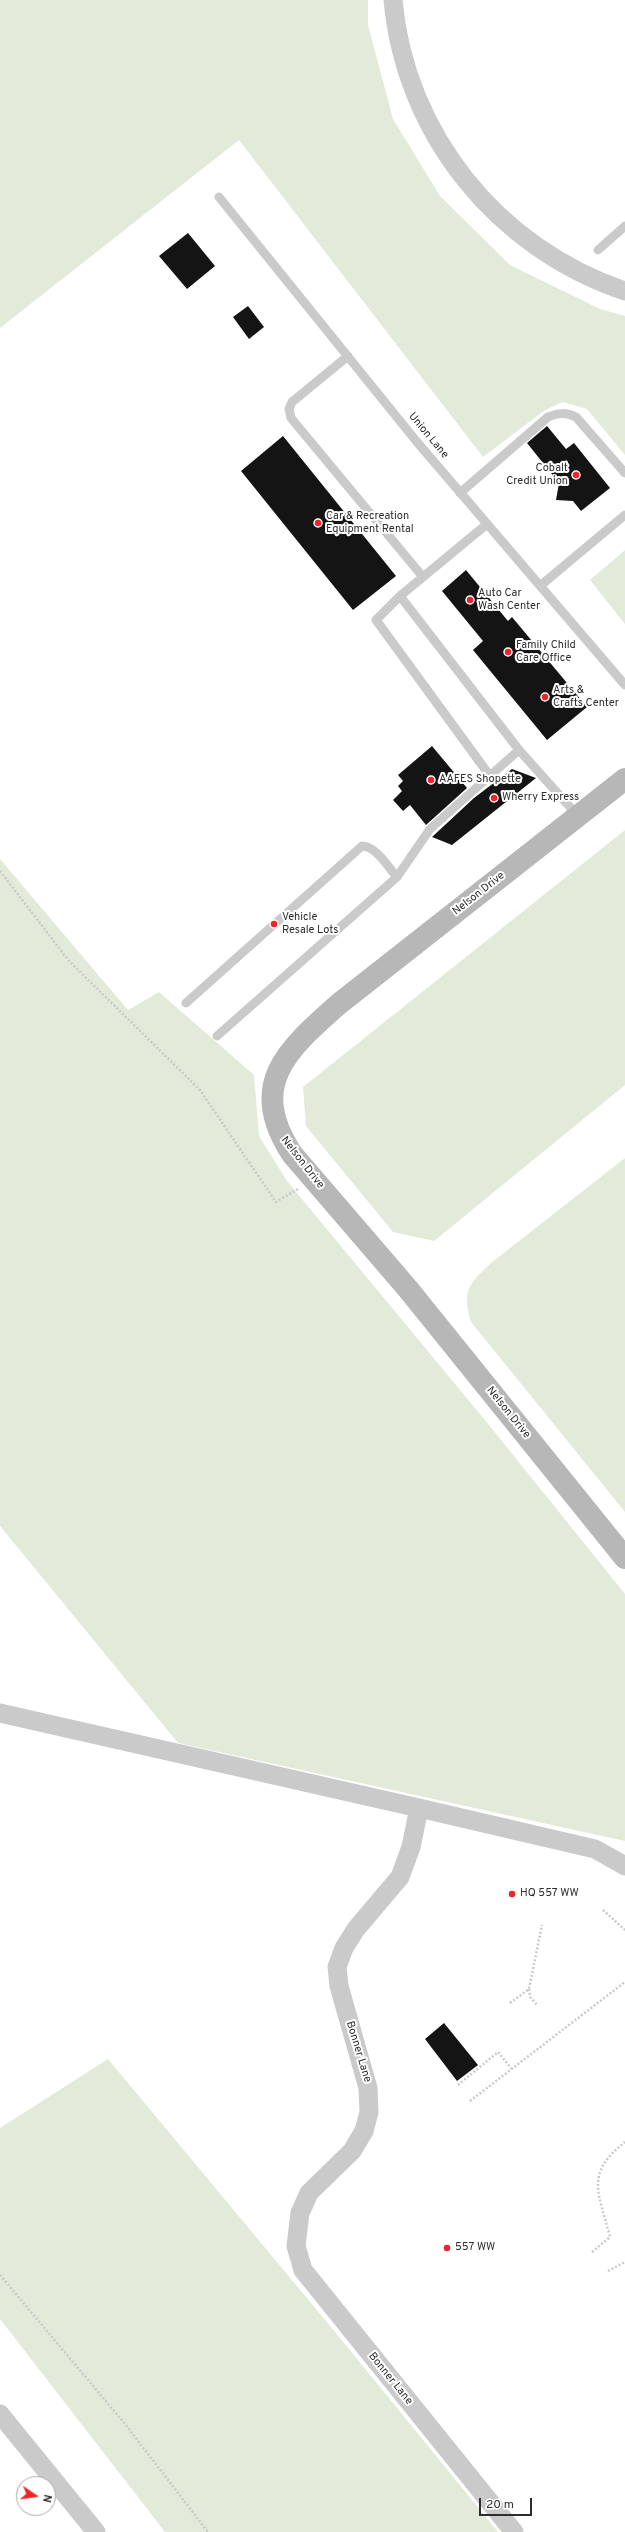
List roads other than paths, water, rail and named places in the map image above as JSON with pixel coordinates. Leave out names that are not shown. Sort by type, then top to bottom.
[{"type":"street","points":[[393,0],[400,48],[417,101],[440,145],[476,193],[511,227],[548,254],[582,272],[625,291]]},
{"type":"street","name":"Nelson Drive","points":[[625,779],[340,1003],[294,1046],[275,1079],[270,1100],[272,1112],[280,1137],[313,1179],[408,1289],[625,1558]]},
{"type":"street","points":[[0,1713],[595,1849],[625,1866]]},
{"type":"street","name":"Bonner Lane","points":[[419,1808],[411,1847],[400,1877],[352,1935],[344,1948],[337,1967],[338,1986],[368,2088],[369,2112],[364,2131],[352,2151],[309,2193],[300,2213],[296,2246],[303,2270],[514,2532]]},
{"type":"street","points":[[0,2414],[96,2532]]},
{"type":"lane","name":"Union Lane","points":[[219,197],[460,493],[625,685]]},
{"type":"lane","points":[[598,250],[625,226]]},
{"type":"lane","points":[[348,356],[292,402],[289,409],[291,418],[423,577]]},
{"type":"lane","points":[[460,493],[548,417],[557,413],[568,413],[576,417],[625,473]]},
{"type":"lane","points":[[540,586],[625,515]]},
{"type":"lane","points":[[486,524],[378,616],[377,624],[490,776]]},
{"type":"lane","points":[[400,596],[519,750],[578,816]]},
{"type":"lane","points":[[217,1036],[397,877],[430,829],[519,750]]},
{"type":"lane","points":[[186,1003],[362,846],[368,846],[373,850],[397,877]]},
{"type":"place","name":"Cobalt Credit Union","points":[[576,475]]},
{"type":"place","name":"Car & Recreation Equipment Rental","points":[[318,523]]},
{"type":"place","name":"Auto Car Wash Center","points":[[470,600]]},
{"type":"place","name":"Family Child Care Office","points":[[508,652]]},
{"type":"place","name":"Arts & Crafts Center","points":[[545,697]]},
{"type":"place","name":"AAFES Shopette","points":[[431,780]]},
{"type":"place","name":"Wherry Express","points":[[494,798]]},
{"type":"place","name":"Vehicle Resale Lots","points":[[274,924]]},
{"type":"place","name":"HQ 557 WW","points":[[512,1894]]},
{"type":"place","name":"557 WW","points":[[447,2248]]}]
